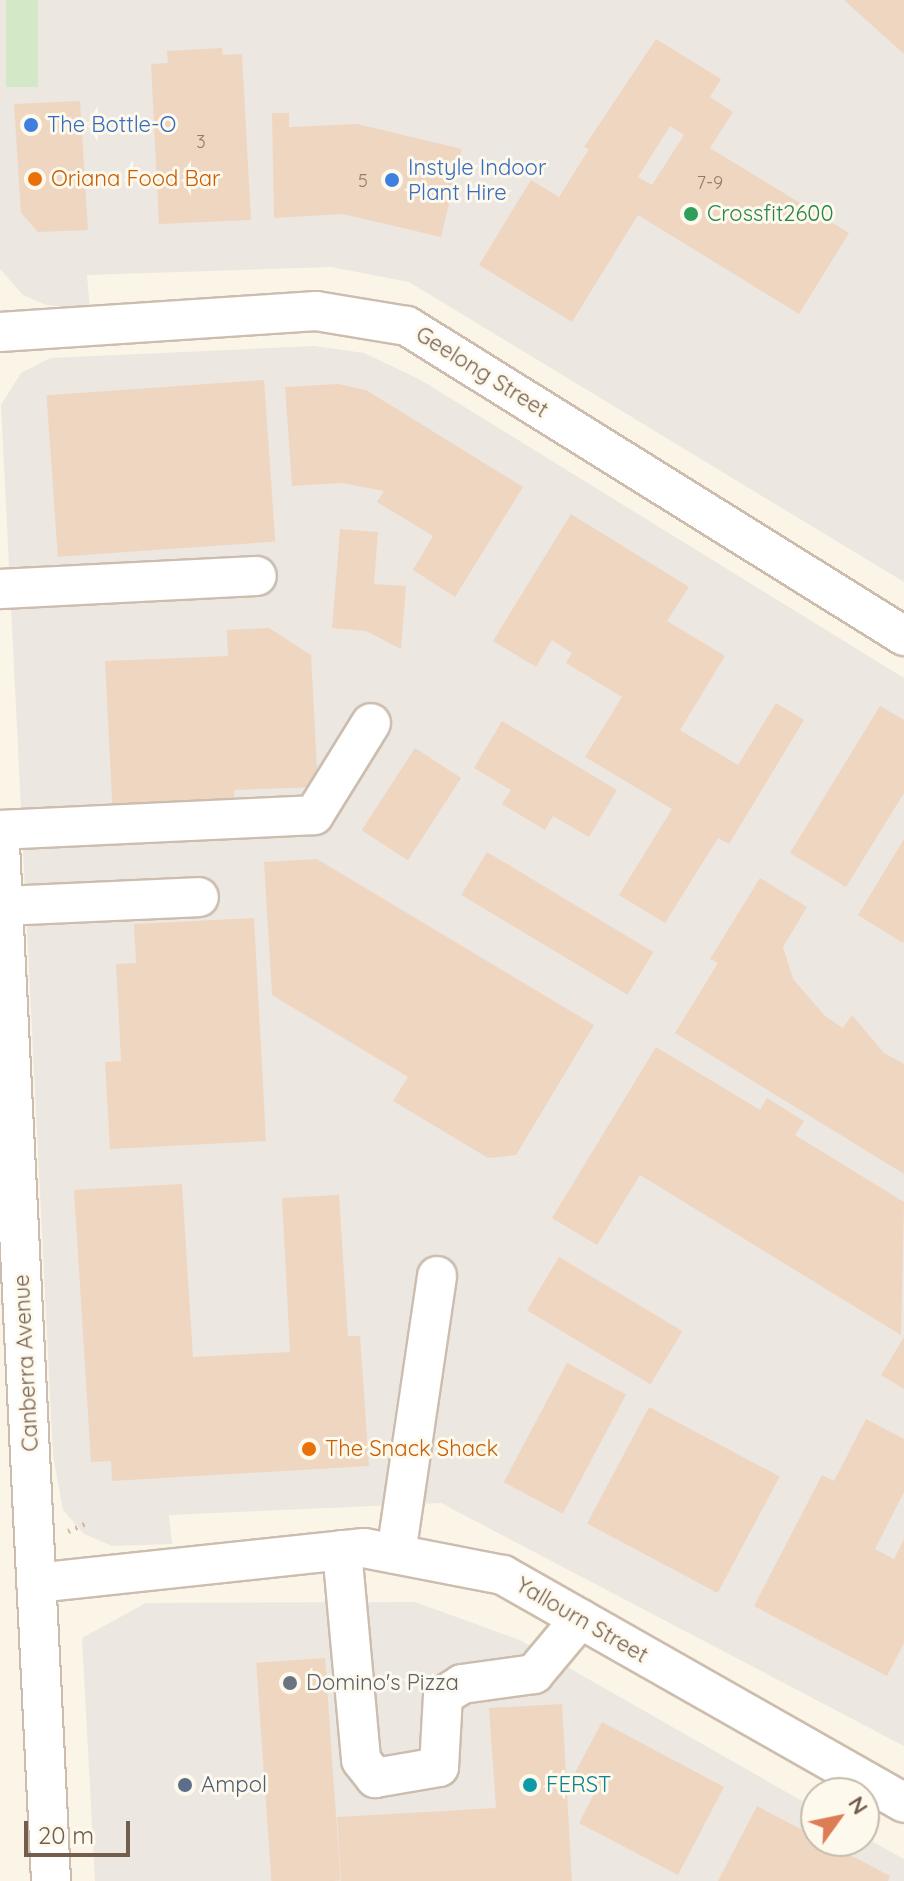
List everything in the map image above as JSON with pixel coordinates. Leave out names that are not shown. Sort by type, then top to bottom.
[{"type":"street","name":"Geelong Street","points":[[0,332],[316,311],[407,326],[904,636]]},
{"type":"street","points":[[0,589],[257,576]]},
{"type":"street","points":[[0,830],[314,815],[371,723]]},
{"type":"street","name":"Canberra Avenue","points":[[0,845],[51,1881]]},
{"type":"street","points":[[3,906],[199,897]]},
{"type":"street","points":[[396,1554],[437,1276]]},
{"type":"street","points":[[342,1550],[361,1760],[375,1778],[439,1767],[443,1696],[462,1684],[534,1674],[580,1619]]},
{"type":"street","name":"Yallourn Street","points":[[36,1583],[342,1550],[396,1554],[503,1575],[904,1803]]},
{"type":"shaded area","points":[[0,0],[904,0],[904,582],[409,282],[331,267],[87,275],[90,310],[46,305],[23,295],[0,269]]},
{"type":"shaded area","points":[[314,346],[364,353],[419,379],[904,678],[904,1746],[441,1503],[169,1515],[172,1544],[112,1546],[84,1534],[63,1510],[53,1455],[1,405],[21,373],[50,358]]},
{"type":"shaded area","points":[[415,1602],[520,1640],[800,1800],[800,1857],[880,1857],[880,1846],[904,1859],[904,1881],[95,1881],[82,1638],[146,1603]]},
{"type":"green space","points":[[6,0],[38,0],[38,87],[6,87]]},
{"type":"building","points":[[844,0],[904,0],[904,54]]},
{"type":"building","points":[[656,39],[721,79],[710,97],[733,112],[710,148],[849,233],[799,314],[638,215],[572,322],[479,265],[531,180],[559,197],[589,149],[584,147]],"holes":[[[670,126],[684,135],[652,185],[638,177]]]},
{"type":"building","points":[[222,48],[223,55],[242,54],[251,220],[159,224],[151,64],[168,63],[167,51]]},
{"type":"building","points":[[80,101],[88,230],[38,232],[21,213],[14,104]]},
{"type":"building","points":[[272,113],[289,113],[289,127],[357,124],[462,149],[441,237],[343,214],[274,218]]},
{"type":"building","points":[[264,380],[275,542],[58,557],[47,395]]},
{"type":"building","points":[[338,384],[366,390],[523,487],[455,597],[413,570],[433,536],[377,502],[384,491],[342,483],[292,486],[285,387]]},
{"type":"building","points":[[571,514],[689,587],[667,621],[725,656],[680,730],[738,765],[776,703],[804,720],[729,844],[718,838],[665,923],[619,895],[672,809],[585,757],[622,697],[566,663],[572,653],[552,640],[536,667],[493,641]]},
{"type":"building","points":[[340,529],[378,532],[374,584],[406,586],[401,649],[366,631],[332,628]]},
{"type":"building","points":[[269,628],[311,655],[318,787],[234,790],[235,812],[113,819],[105,661],[228,656],[227,630]]},
{"type":"building","points":[[880,706],[904,720],[904,793],[846,887],[790,853]]},
{"type":"building","points":[[502,721],[617,790],[589,837],[553,816],[545,830],[502,804],[511,790],[474,768]]},
{"type":"building","points":[[415,748],[461,778],[408,860],[362,830]]},
{"type":"building","points":[[904,839],[904,940],[903,943],[858,915]]},
{"type":"building","points":[[487,852],[653,952],[628,995],[461,895]]},
{"type":"building","points":[[317,859],[594,1025],[516,1155],[488,1158],[393,1101],[408,1077],[272,995],[264,862]]},
{"type":"building","points":[[760,878],[807,907],[783,947],[793,979],[825,1016],[843,1028],[852,1015],[884,1053],[904,1064],[904,1174],[675,1033],[718,963],[710,959]]},
{"type":"building","points":[[254,918],[266,1141],[110,1149],[105,1062],[121,1061],[116,964],[136,963],[134,924]]},
{"type":"building","points":[[656,1047],[760,1110],[767,1098],[804,1121],[795,1135],[904,1202],[901,1335],[640,1175],[597,1245],[552,1218]]},
{"type":"building","points":[[182,1184],[193,1357],[290,1352],[282,1198],[339,1195],[348,1336],[360,1336],[369,1466],[112,1481],[111,1461],[91,1462],[74,1190]]},
{"type":"building","points":[[559,1257],[682,1331],[650,1384],[527,1310]]},
{"type":"building","points":[[904,1337],[904,1389],[881,1375]]},
{"type":"building","points":[[567,1363],[626,1394],[563,1514],[504,1482]]},
{"type":"building","points":[[649,1407],[780,1476],[718,1593],[587,1524]]},
{"type":"building","points":[[866,1419],[904,1439],[904,1492],[875,1549],[894,1559],[904,1539],[904,1643],[887,1676],[754,1606],[822,1475],[834,1481]]},
{"type":"building","points":[[325,1658],[341,1880],[271,1881],[256,1663]]},
{"type":"building","name":"FERST","points":[[562,1704],[572,1881],[341,1881],[337,1817],[496,1808],[489,1708]]},
{"type":"building","points":[[602,1722],[724,1787],[678,1875],[579,1823],[594,1794],[570,1782]]},
{"type":"building","points":[[757,1806],[800,1829],[800,1857],[854,1857],[890,1876],[888,1881],[718,1881]]},
{"type":"place","name":"The Bottle-O","points":[[31,125]]},
{"type":"place","name":"Oriana Food Bar","points":[[35,179]]},
{"type":"place","name":"Instyle Indoor Plant Hire","points":[[392,180]]},
{"type":"place","name":"Crossfit2600","points":[[691,214]]},
{"type":"place","name":"The Snack Shack","points":[[309,1449]]},
{"type":"place","name":"Domino's Pizza","points":[[290,1683]]},
{"type":"place","name":"Ampol","points":[[185,1785]]},
{"type":"place","name":"FERST","points":[[530,1785]]}]
